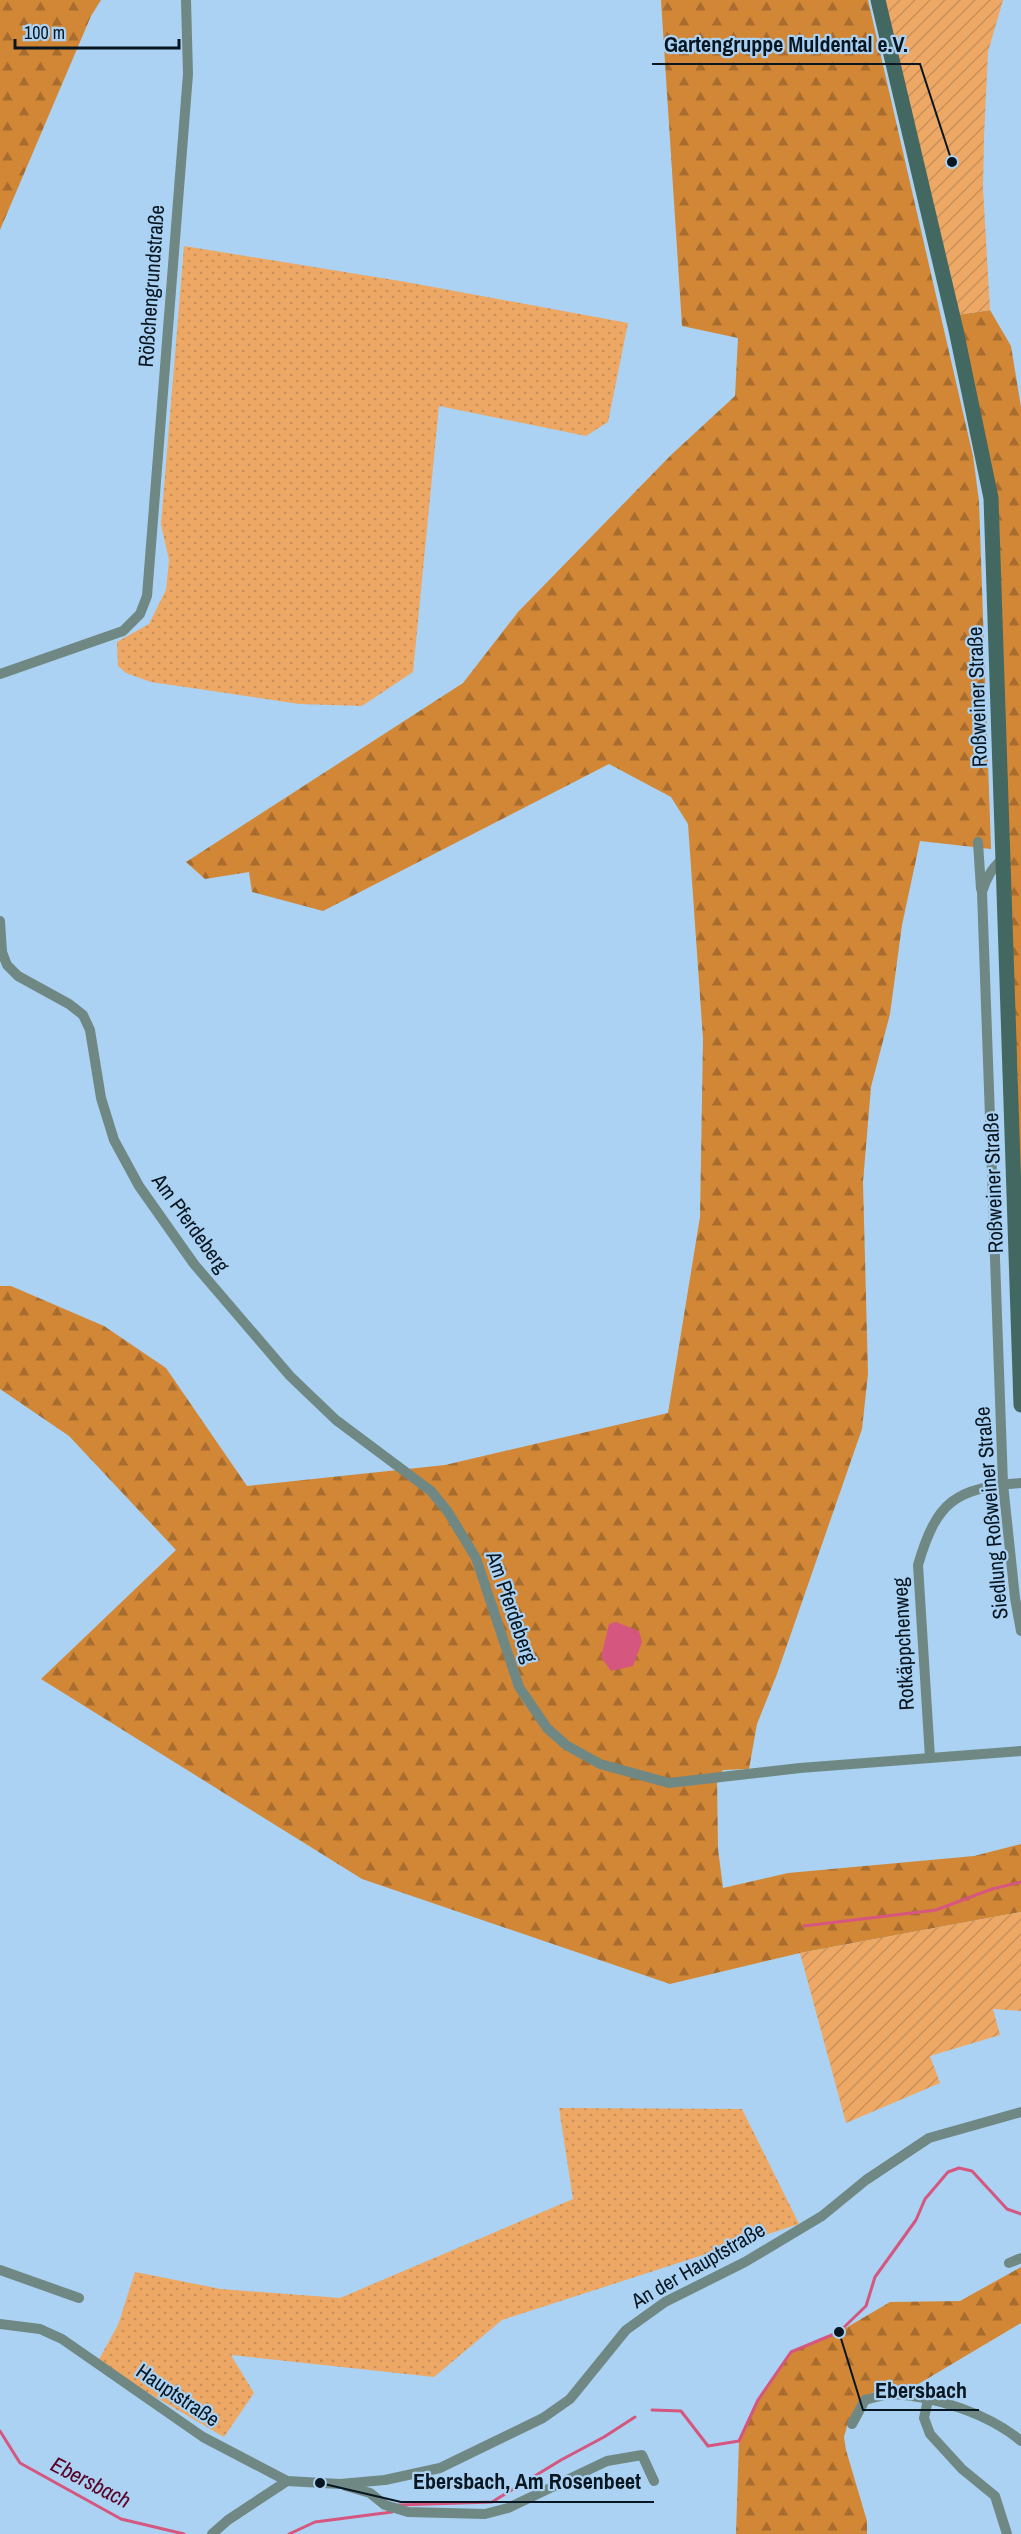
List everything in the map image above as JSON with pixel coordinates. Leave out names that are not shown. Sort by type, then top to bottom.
[{"type":"main road","name":"Roßweiner Straße","points":[[878,0],[956,330],[991,498],[1021,1405]]},
{"type":"street","name":"Rößchengrundstraße","points":[[0,674],[123,631],[140,614],[147,596],[188,74],[186,0]]},
{"type":"street","name":"Siedlung Roßweiner Straße","points":[[978,842],[982,892],[1003,1484],[1015,1598],[1021,1631]]},
{"type":"street","name":"Siedlung Roßweiner Straße","points":[[982,892],[986,879],[995,865],[1002,860]]},
{"type":"street","name":"Am Pferdeberg","points":[[0,921],[2,952],[7,965],[18,976],[83,1015],[90,1029],[101,1098],[114,1140],[139,1186],[194,1264],[290,1376],[336,1420],[431,1491],[448,1512],[476,1558],[519,1687],[548,1728],[566,1745],[600,1764],[669,1783],[800,1768],[1021,1751]]},
{"type":"street","points":[[995,1276],[1016,1275]]},
{"type":"street","name":"Siedlung Roßweiner Straße","points":[[999,1392],[1021,1392]]},
{"type":"street","name":"Rotkäppchenweg","points":[[930,1758],[918,1564],[925,1542],[948,1505],[958,1496],[978,1487],[1021,1483]]},
{"type":"street","name":"An der Hauptstraße","points":[[340,2484],[385,2480],[440,2468],[543,2418],[570,2399],[626,2330],[665,2302],[745,2262],[822,2216],[866,2180],[928,2138],[1021,2112]]},
{"type":"street","points":[[1009,2263],[1021,2258]]},
{"type":"street","points":[[0,2270],[79,2298]]},
{"type":"street","name":"Hauptstraße","points":[[0,2324],[40,2330],[62,2338],[203,2437],[287,2481],[340,2484]]},
{"type":"street","points":[[852,2424],[865,2400],[891,2394],[928,2400],[977,2413],[1021,2441]]},
{"type":"street","points":[[928,2400],[924,2418],[930,2434],[962,2469],[995,2496],[1007,2534]]},
{"type":"street","points":[[340,2484],[370,2493],[385,2505],[396,2509],[438,2515],[485,2514],[508,2508],[608,2461],[642,2455],[654,2481]]},
{"type":"street","points":[[212,2534],[228,2520],[287,2481]]},
{"type":"shaded area","points":[[883,0],[1003,0],[988,52],[984,137],[983,188],[990,310],[957,315]]},
{"type":"shaded area","points":[[184,246],[406,282],[628,323],[608,422],[586,436],[439,406],[413,672],[362,706],[299,704],[151,682],[126,673],[118,666],[117,642],[149,624],[166,590],[169,560],[161,524]]},
{"type":"shaded area","points":[[616,1622],[639,1631],[642,1642],[633,1666],[611,1671],[601,1657],[609,1624]]},
{"type":"shaded area","points":[[1021,1912],[1021,2011],[993,2009],[1000,2035],[930,2056],[940,2083],[846,2123],[800,1953]]},
{"type":"shaded area","points":[[559,2108],[742,2109],[799,2224],[502,2320],[434,2377],[231,2355],[254,2393],[224,2437],[97,2363],[118,2325],[135,2272],[221,2289],[340,2298],[573,2199]]},
{"type":"green space","points":[[0,0],[101,0],[91,16],[0,230]]},
{"type":"green space","points":[[661,0],[868,0],[973,456],[979,501],[991,849],[920,841],[902,925],[890,1014],[871,1087],[863,1182],[868,1374],[862,1429],[777,1674],[757,1724],[749,1769],[723,1770],[717,1779],[718,1849],[723,1888],[788,1873],[974,1856],[1021,1844],[1021,1912],[800,1953],[670,1984],[362,1879],[41,1679],[176,1550],[69,1436],[0,1389],[0,1286],[11,1286],[104,1326],[166,1368],[247,1486],[445,1465],[668,1413],[700,1217],[703,1039],[688,824],[671,797],[609,764],[323,911],[252,892],[249,872],[205,879],[186,862],[463,683],[518,612],[671,455],[735,396],[738,338],[682,326]]},
{"type":"green space","points":[[990,310],[1011,346],[1021,407],[1021,1234],[1001,614],[957,315]]},
{"type":"green space","points":[[1021,2267],[1021,2323],[905,2392],[881,2390],[869,2394],[849,2419],[844,2437],[846,2450],[867,2521],[867,2534],[736,2534],[739,2441],[758,2400],[791,2352],[839,2332],[890,2302],[960,2301]]},
{"type":"waterway","points":[[804,1926],[936,1910],[992,1889],[1021,1882]]},
{"type":"waterway","name":"Ebersbach","points":[[652,2410],[681,2411],[708,2446],[739,2441],[758,2400],[791,2352],[839,2332],[866,2306],[875,2277],[916,2220],[925,2199],[948,2172],[959,2168],[972,2171],[1007,2209],[1021,2214]]},
{"type":"waterway","name":"Ebersbach","points":[[398,2505],[492,2502],[635,2417]]},
{"type":"waterway","name":"Ebersbach","points":[[0,2431],[20,2463],[121,2519],[184,2534]]},
{"type":"waterway","name":"Ebersbach","points":[[289,2534],[315,2522],[392,2512]]},
{"type":"place","name":"Gartengruppe Muldental e.V.","points":[[952,162]]},
{"type":"place","name":"Ebersbach","points":[[839,2332]]},
{"type":"place","name":"Ebersbach, Am Rosenbeet","points":[[320,2483]]}]
